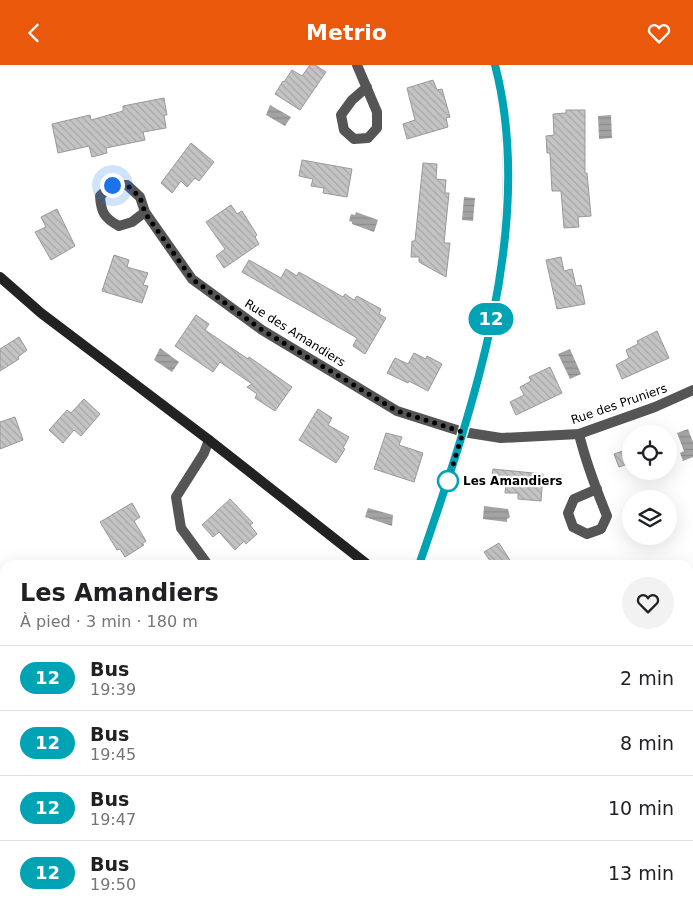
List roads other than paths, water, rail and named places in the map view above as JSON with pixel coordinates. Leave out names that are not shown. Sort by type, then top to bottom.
[{"type":"main road","points":[[0,277],[41,313],[209,440],[362,560]]},
{"type":"street","points":[[357,65],[367,87],[377,112],[377,128],[368,138],[354,139],[344,130],[341,115],[352,100],[367,87]]},
{"type":"street","points":[[421,560],[463,432],[487,343],[503,254],[508,190],[507,139],[495,65]]},
{"type":"street","points":[[112,185],[127,185],[140,197],[145,213],[132,222],[119,225],[109,221],[101,210],[100,196],[112,185]]},
{"type":"street","name":"Rue des Amandiers","points":[[145,213],[192,279],[262,330],[397,411],[463,432]]},
{"type":"street","name":"Rue des Pruniers","points":[[463,432],[501,438],[579,434],[655,407],[693,390]]},
{"type":"street","points":[[579,434],[587,465],[597,489],[607,516],[601,529],[587,534],[573,527],[568,513],[574,499],[597,489]]},
{"type":"street","points":[[204,560],[181,529],[176,497],[204,453],[209,440]]},
{"type":"place","name":"Les Amandiers","points":[[448,481]]}]
